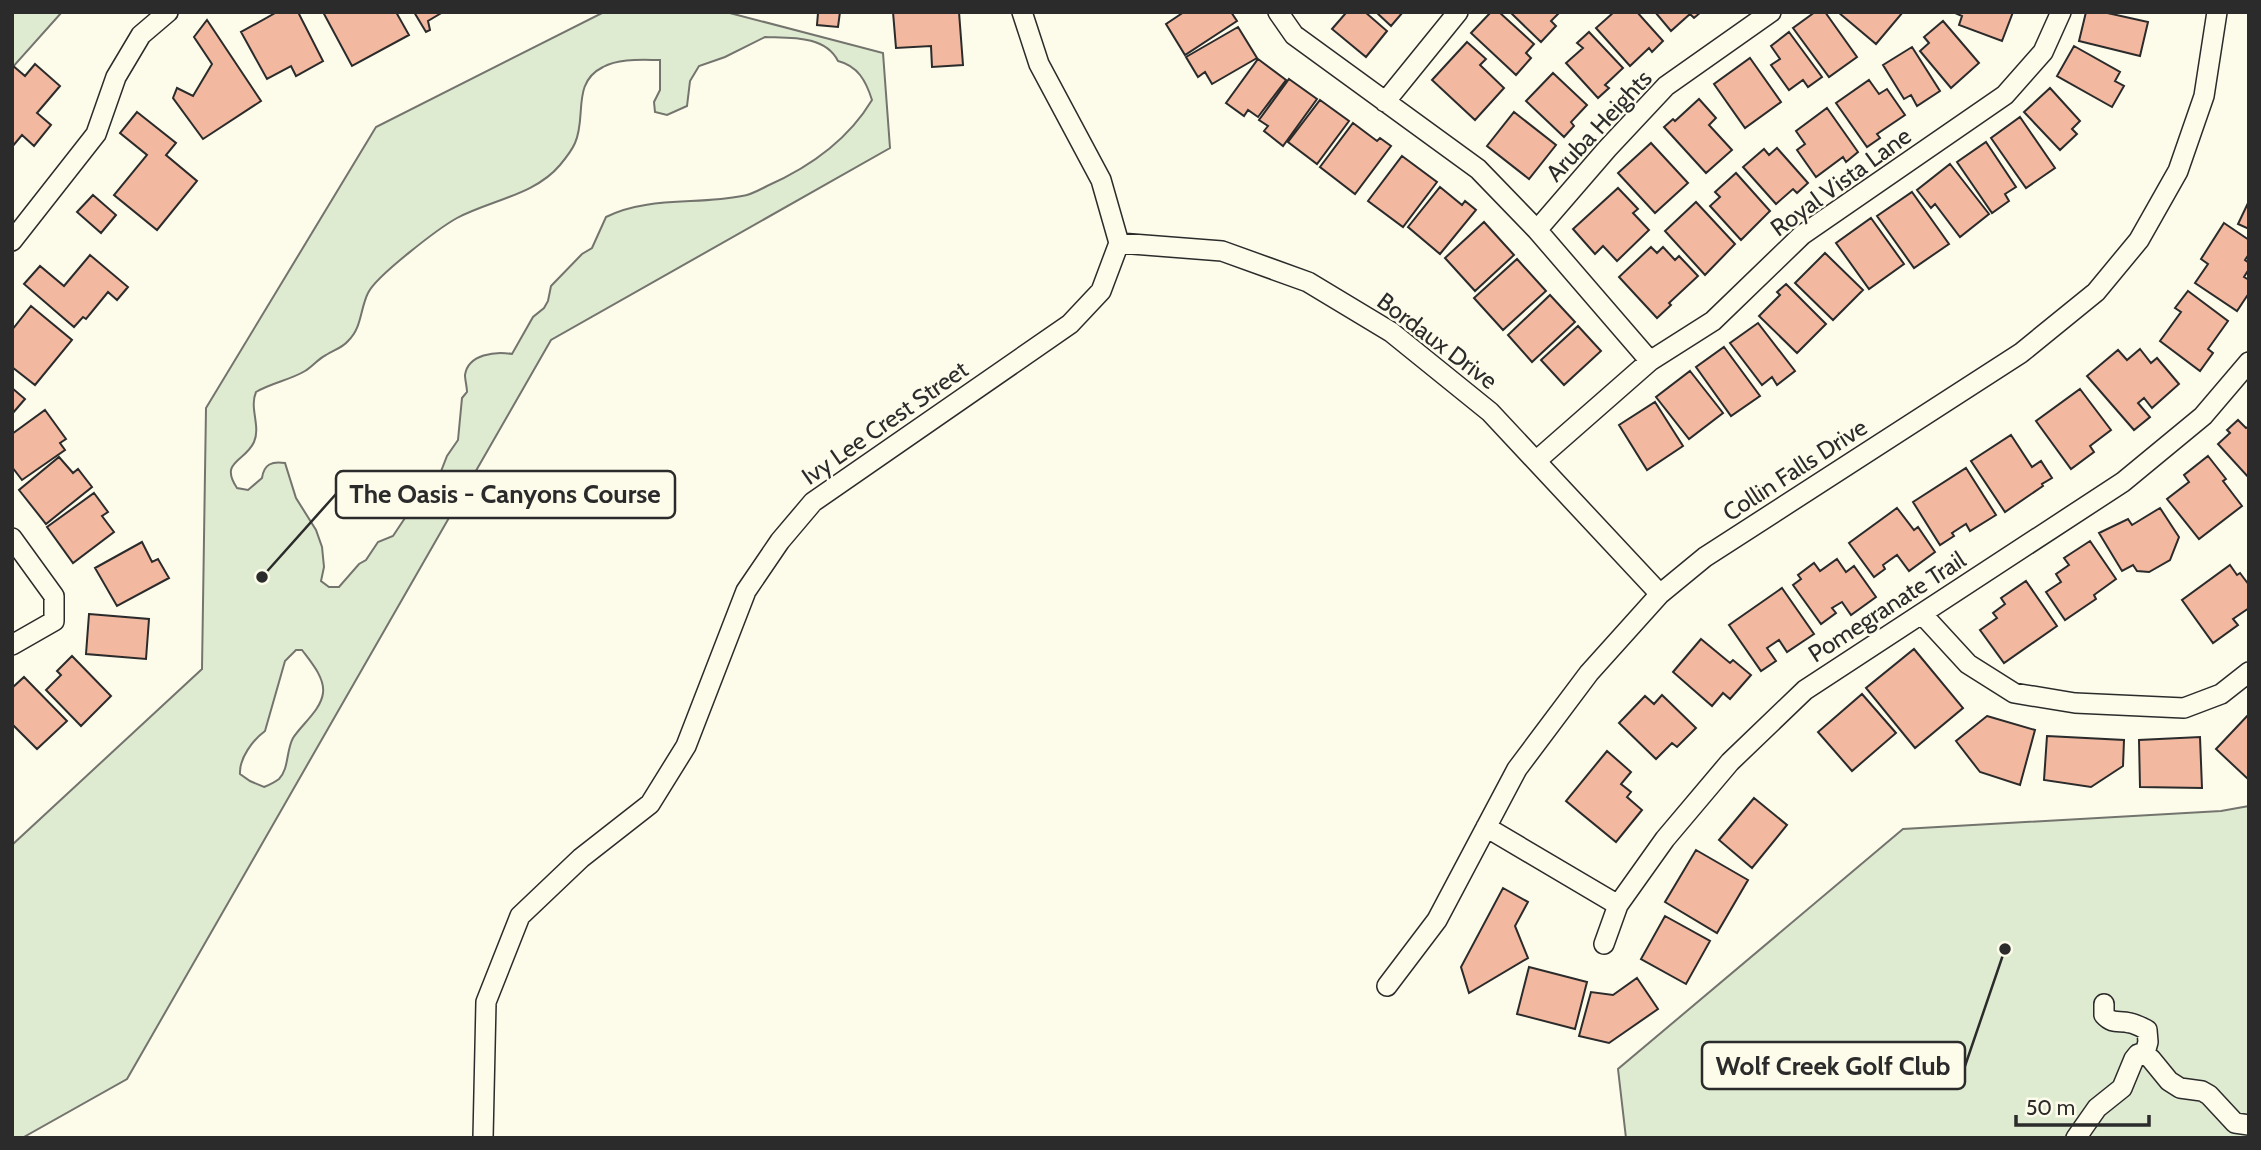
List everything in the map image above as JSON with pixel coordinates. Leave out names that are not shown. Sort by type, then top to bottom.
[{"type":"street","points":[[12,241],[96,134],[116,77],[141,35],[168,12]]},
{"type":"street","points":[[1022,12],[1039,64],[1101,180],[1119,243]]},
{"type":"street","points":[[1278,12],[1294,36],[1478,169],[1537,230],[1650,361]]},
{"type":"street","points":[[1385,102],[1458,12]]},
{"type":"street","name":"Aruba Heights","points":[[1537,230],[1666,86],[1771,12]]},
{"type":"street","name":"Royal Vista Lane","points":[[1536,461],[1650,361],[1713,321],[1802,236],[2005,95],[2043,52],[2061,12]]},
{"type":"street","name":"Collin Falls Drive","points":[[1387,986],[1437,920],[1517,769],[1589,674],[1660,594],[1705,557],[2021,353],[2095,292],[2139,240],[2178,172],[2204,96],[2217,12]]},
{"type":"street","name":"Bordaux Drive","points":[[1119,243],[1163,244],[1222,251],[1308,282],[1391,332],[1490,412],[1660,594]]},
{"type":"street","name":"Ivy Lee Crest Street","points":[[483,1138],[486,1002],[520,916],[581,858],[650,804],[686,746],[746,591],[780,541],[813,502],[1070,324],[1101,290],[1119,243]]},
{"type":"street","name":"Pomegranate Trail","points":[[1604,944],[1618,905],[1665,838],[1730,762],[1805,690],[2123,482],[2203,416],[2249,362]]},
{"type":"street","points":[[12,538],[54,596],[54,621],[12,645]]},
{"type":"street","points":[[1922,614],[1968,664],[2014,693],[2075,703],[2183,708],[2221,694],[2249,672]]},
{"type":"street","points":[[1486,827],[1618,905]]},
{"type":"street","points":[[2104,1004],[2104,1015],[2109,1021],[2127,1021],[2147,1030],[2145,1054]]},
{"type":"street","points":[[2076,1138],[2097,1108],[2122,1088],[2130,1065],[2138,1054],[2145,1054],[2175,1085],[2186,1090],[2202,1091],[2216,1101],[2235,1123],[2249,1125]]},
{"type":"green space","points":[[12,12],[62,12],[12,68]]},
{"type":"green space","points":[[604,12],[726,12],[883,53],[890,148],[551,340],[127,1079],[22,1138],[12,1138],[12,845],[202,669],[206,408],[376,127]],"holes":[[[765,37],[816,42],[825,46],[838,61],[856,71],[864,81],[872,100],[852,128],[813,161],[752,193],[725,199],[638,206],[606,217],[592,248],[582,254],[551,286],[544,308],[533,317],[512,354],[498,353],[477,358],[467,368],[467,392],[462,398],[458,440],[447,456],[438,479],[442,501],[437,506],[414,512],[405,518],[393,536],[378,542],[366,560],[359,564],[339,587],[329,587],[321,581],[324,567],[322,547],[316,530],[296,498],[285,463],[269,464],[262,478],[248,490],[237,488],[232,479],[232,467],[250,449],[256,436],[256,392],[305,371],[346,343],[356,330],[365,299],[373,285],[395,264],[437,232],[457,218],[525,190],[550,175],[575,143],[583,91],[593,74],[603,67],[631,60],[660,60],[660,90],[654,102],[655,112],[667,115],[687,106],[690,81],[699,66],[725,57]],[[296,650],[302,650],[317,670],[323,687],[322,699],[293,738],[282,775],[264,787],[240,774],[240,768],[248,750],[265,731],[285,661]]]},
{"type":"green space","points":[[2249,806],[2249,1138],[1626,1138],[1618,1069],[1903,829],[2221,811]]},
{"type":"building","points":[[277,12],[298,12],[323,61],[296,76],[291,66],[267,79],[241,32]]},
{"type":"building","points":[[323,12],[396,12],[409,35],[352,66]]},
{"type":"building","points":[[414,12],[443,12],[428,21],[430,30],[426,32]]},
{"type":"building","points":[[808,12],[840,12],[838,27],[817,25],[818,13]]},
{"type":"building","points":[[893,12],[959,12],[963,65],[932,67],[931,46],[896,48]]},
{"type":"building","points":[[1184,12],[1231,12],[1237,21],[1185,55],[1166,24]]},
{"type":"building","points":[[1343,12],[1365,12],[1387,31],[1366,57],[1332,29],[1345,14]]},
{"type":"building","points":[[1376,12],[1403,12],[1391,26]]},
{"type":"building","points":[[1491,12],[1499,12],[1534,44],[1526,53],[1531,58],[1516,75],[1471,33]]},
{"type":"building","points":[[1510,12],[1559,13],[1551,21],[1556,26],[1541,42]]},
{"type":"building","points":[[1614,12],[1637,12],[1663,41],[1652,52],[1649,48],[1630,66],[1596,28]]},
{"type":"building","points":[[1655,12],[1701,12],[1694,18],[1690,14],[1671,31]]},
{"type":"building","points":[[1815,12],[1825,12],[1857,57],[1829,77],[1793,28]]},
{"type":"building","points":[[1838,12],[1903,12],[1876,44]]},
{"type":"building","points":[[1953,12],[2013,12],[2002,41],[1959,25],[1962,16]]},
{"type":"building","points":[[2086,12],[2103,12],[2148,22],[2140,56],[2079,41]]},
{"type":"building","points":[[207,20],[261,101],[203,139],[173,98],[177,88],[193,96],[212,64],[194,37]]},
{"type":"building","points":[[1943,21],[1979,63],[1951,88],[1920,51],[1929,43],[1924,37]]},
{"type":"building","points":[[1238,27],[1257,58],[1212,84],[1205,72],[1198,77],[1186,57]]},
{"type":"building","points":[[1589,32],[1623,68],[1605,85],[1609,88],[1598,98],[1566,63],[1583,48],[1577,43]]},
{"type":"building","points":[[1789,32],[1822,77],[1808,87],[1803,80],[1789,90],[1771,65],[1780,59],[1771,46]]},
{"type":"building","points":[[1467,42],[1486,59],[1480,65],[1504,88],[1475,120],[1432,80]]},
{"type":"building","points":[[2074,46],[2120,72],[2115,81],[2124,86],[2112,107],[2057,76]]},
{"type":"building","points":[[1912,47],[1940,91],[1917,106],[1911,95],[1904,99],[1883,65]]},
{"type":"building","points":[[1750,58],[1781,102],[1745,128],[1714,84]]},
{"type":"building","points":[[1258,59],[1286,80],[1258,117],[1248,110],[1244,116],[1226,103]]},
{"type":"building","points":[[35,64],[60,86],[37,113],[51,125],[34,146],[22,135],[12,147],[12,65],[25,76]]},
{"type":"building","points":[[1553,73],[1587,105],[1571,122],[1574,126],[1564,137],[1526,101]]},
{"type":"building","points":[[1289,79],[1317,99],[1283,146],[1264,131],[1268,126],[1259,120]]},
{"type":"building","points":[[1869,80],[1879,94],[1887,89],[1905,115],[1877,134],[1880,138],[1867,147],[1836,103]]},
{"type":"building","points":[[2050,88],[2080,121],[2072,129],[2077,134],[2060,150],[2024,112]]},
{"type":"building","points":[[1699,99],[1716,118],[1709,125],[1732,150],[1706,173],[1664,127],[1673,119],[1675,121]]},
{"type":"building","points":[[1320,100],[1349,121],[1317,164],[1288,142]]},
{"type":"building","points":[[1827,108],[1858,152],[1846,162],[1843,157],[1816,177],[1797,150],[1805,144],[1796,131]]},
{"type":"building","points":[[137,112],[176,143],[166,155],[197,181],[157,230],[114,195],[147,155],[120,133]]},
{"type":"building","points":[[1514,112],[1556,145],[1529,179],[1487,146]]},
{"type":"building","points":[[2020,117],[2055,168],[2026,188],[1991,138]]},
{"type":"building","points":[[1353,123],[1377,141],[1380,138],[1391,146],[1355,194],[1320,167]]},
{"type":"building","points":[[1986,142],[2016,187],[2005,194],[2009,201],[1992,213],[1957,162]]},
{"type":"building","points":[[1651,143],[1688,183],[1655,213],[1618,173]]},
{"type":"building","points":[[1777,148],[1808,183],[1797,193],[1793,189],[1776,204],[1743,167],[1764,149],[1769,155]]},
{"type":"building","points":[[1402,156],[1437,182],[1403,227],[1368,201]]},
{"type":"building","points":[[1950,164],[1989,214],[1960,237],[1935,204],[1931,208],[1917,190]]},
{"type":"building","points":[[1736,173],[1770,211],[1741,240],[1710,206],[1720,197],[1715,192]]},
{"type":"building","points":[[1440,187],[1462,205],[1465,201],[1476,210],[1440,254],[1408,227]]},
{"type":"building","points":[[1618,188],[1638,209],[1633,213],[1649,230],[1617,261],[1603,246],[1595,254],[1573,229]]},
{"type":"building","points":[[1912,192],[1949,244],[1914,268],[1877,216]]},
{"type":"building","points":[[93,195],[116,215],[101,233],[77,212]]},
{"type":"building","points":[[2249,201],[2249,229],[2238,224]]},
{"type":"building","points":[[1696,202],[1735,244],[1705,275],[1665,231]]},
{"type":"building","points":[[1871,218],[1904,264],[1869,289],[1836,243]]},
{"type":"building","points":[[1484,222],[1514,255],[1475,291],[1445,258]]},
{"type":"building","points":[[2224,223],[2249,240],[2249,254],[2245,260],[2249,263],[2249,269],[2244,277],[2249,280],[2249,293],[2237,311],[2195,283],[2208,264],[2201,259]]},
{"type":"building","points":[[1651,247],[1657,253],[1663,247],[1675,260],[1679,256],[1698,276],[1657,318],[1619,277]]},
{"type":"building","points":[[1825,253],[1863,290],[1833,320],[1795,283]]},
{"type":"building","points":[[90,255],[128,287],[117,300],[108,292],[86,319],[83,317],[74,327],[24,284],[40,266],[64,286]]},
{"type":"building","points":[[1517,259],[1546,291],[1503,330],[1474,298]]},
{"type":"building","points":[[1786,284],[1826,324],[1797,353],[1759,316],[1780,295],[1777,292]]},
{"type":"building","points":[[2188,291],[2228,321],[2208,349],[2213,353],[2200,371],[2160,341],[2181,312],[2175,308]]},
{"type":"building","points":[[1550,295],[1575,322],[1532,362],[1508,335]]},
{"type":"building","points":[[31,306],[72,340],[35,385],[12,367],[12,330]]},
{"type":"building","points":[[1758,323],[1795,371],[1777,385],[1772,377],[1762,385],[1730,343]]},
{"type":"building","points":[[1578,326],[1601,351],[1564,385],[1541,360]]},
{"type":"building","points":[[1724,347],[1760,396],[1731,416],[1696,367]]},
{"type":"building","points":[[2140,349],[2151,363],[2157,358],[2179,384],[2152,408],[2144,398],[2138,403],[2150,417],[2134,430],[2087,376],[2118,350],[2127,360]]},
{"type":"building","points":[[1690,371],[1723,413],[1689,439],[1656,397]]},
{"type":"building","points":[[12,388],[25,399],[12,414]]},
{"type":"building","points":[[2080,389],[2111,430],[2090,446],[2094,452],[2071,469],[2036,421]]},
{"type":"building","points":[[1655,402],[1683,446],[1647,470],[1619,425]]},
{"type":"building","points":[[45,410],[66,439],[60,443],[65,450],[22,480],[12,467],[12,434]]},
{"type":"building","points":[[2238,420],[2246,428],[2249,426],[2249,478],[2218,444],[2230,433],[2227,430]]},
{"type":"building","points":[[2011,435],[2032,467],[2041,461],[2052,478],[2005,512],[1971,461]]},
{"type":"building","points":[[2208,456],[2242,506],[2199,539],[2167,499],[2189,482],[2184,475]]},
{"type":"building","points":[[59,457],[73,473],[78,469],[92,487],[46,524],[19,490]]},
{"type":"building","points":[[1966,468],[1996,515],[1970,531],[1966,524],[1940,545],[1913,502]]},
{"type":"building","points":[[94,493],[108,512],[102,516],[114,532],[73,563],[47,527]]},
{"type":"building","points":[[1897,508],[1914,530],[1918,527],[1935,552],[1909,571],[1897,555],[1883,565],[1885,569],[1874,577],[1849,543]]},
{"type":"building","points":[[2160,508],[2179,537],[2170,560],[2149,572],[2137,571],[2133,565],[2122,571],[2099,533],[2128,519],[2132,525]]},
{"type":"building","points":[[2090,541],[2116,579],[2094,595],[2096,599],[2065,620],[2046,592],[2061,582],[2056,574],[2069,565],[2064,558]]},
{"type":"building","points":[[142,542],[152,562],[158,559],[169,578],[117,606],[95,568]]},
{"type":"building","points":[[1837,559],[1846,572],[1854,566],[1876,597],[1851,615],[1842,602],[1832,608],[1836,613],[1821,624],[1793,585],[1801,579],[1798,575],[1814,563],[1820,571]]},
{"type":"building","points":[[2230,565],[2249,585],[2249,608],[2233,619],[2238,625],[2213,643],[2182,600]]},
{"type":"building","points":[[2026,581],[2057,626],[2004,663],[1980,630],[1997,618],[1993,613],[2005,604],[2001,598]]},
{"type":"building","points":[[1782,588],[1814,634],[1787,652],[1779,640],[1767,648],[1776,661],[1761,671],[1729,625]]},
{"type":"building","points":[[89,614],[149,619],[146,659],[86,654]]},
{"type":"building","points":[[1701,639],[1730,663],[1733,660],[1751,675],[1730,699],[1723,693],[1712,706],[1673,672]]},
{"type":"building","points":[[1914,649],[1963,708],[1915,748],[1866,688]]},
{"type":"building","points":[[72,656],[111,696],[81,726],[46,690],[61,675],[57,671]]},
{"type":"building","points":[[24,677],[67,721],[37,749],[12,724],[12,688]]},
{"type":"building","points":[[1862,694],[1896,733],[1852,771],[1818,732]]},
{"type":"building","points":[[1662,695],[1696,728],[1677,747],[1672,743],[1656,759],[1619,723],[1645,696],[1654,704]]},
{"type":"building","points":[[2249,714],[2249,780],[2216,749]]},
{"type":"building","points":[[1987,716],[2035,730],[2020,785],[1980,772],[1956,741]]},
{"type":"building","points":[[2047,736],[2124,740],[2123,766],[2091,787],[2044,780]]},
{"type":"building","points":[[2200,737],[2202,788],[2140,787],[2139,740]]},
{"type":"building","points":[[1607,751],[1631,772],[1621,784],[1631,792],[1627,797],[1642,810],[1616,842],[1566,801]]},
{"type":"building","points":[[1754,798],[1787,825],[1752,868],[1719,840]]},
{"type":"building","points":[[1696,850],[1748,880],[1717,933],[1665,902]]},
{"type":"building","points":[[1503,888],[1528,902],[1515,926],[1528,958],[1469,993],[1461,967]]},
{"type":"building","points":[[1665,916],[1710,941],[1686,984],[1641,959]]},
{"type":"building","points":[[1529,967],[1587,982],[1575,1029],[1517,1014]]},
{"type":"building","points":[[1637,978],[1658,1009],[1609,1043],[1579,1036],[1591,992],[1613,995]]},
{"type":"place","name":"The Oasis - Canyons Course","points":[[262,577]]},
{"type":"place","name":"Wolf Creek Golf Club","points":[[2005,949]]}]
